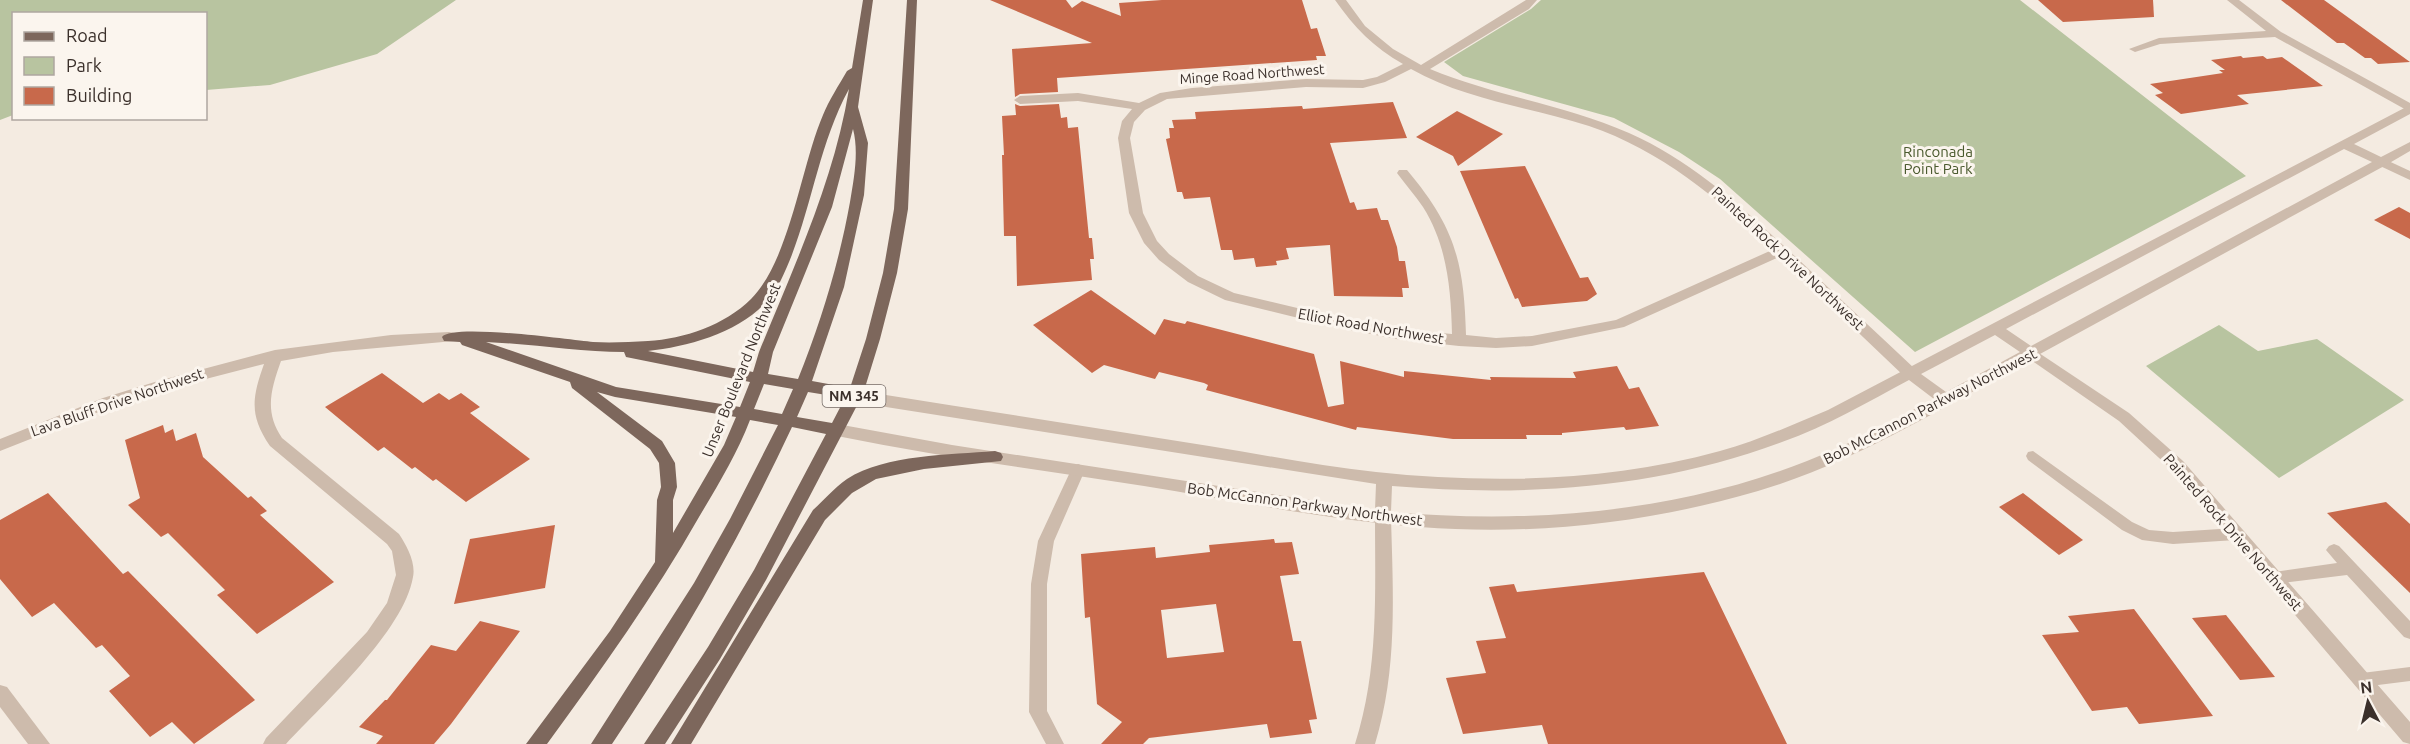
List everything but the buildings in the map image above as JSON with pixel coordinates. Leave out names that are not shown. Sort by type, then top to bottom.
[{"type":"main road","name":"Unser Boulevard Northwest","points":[[536,744],[616,636],[664,563],[732,446],[759,378],[766,352],[825,207],[852,107],[868,0]]},
{"type":"main road","name":"NM 345","points":[[654,744],[714,653],[760,575],[855,394],[887,284],[901,209],[912,0]]},
{"type":"main road","points":[[593,347],[650,346],[690,339],[724,326],[742,315],[765,293],[772,282],[794,227],[830,114],[858,62]]},
{"type":"main road","points":[[602,744],[678,628],[722,552],[803,386],[832,304],[850,237],[856,201],[860,135],[852,107]]},
{"type":"main road","points":[[449,337],[502,336],[546,339],[855,394]]},
{"type":"main road","points":[[449,337],[476,343],[615,392],[837,430]]},
{"type":"main road","points":[[567,376],[662,452],[669,474],[665,500],[664,563]]},
{"type":"main road","points":[[681,744],[819,515],[847,488],[859,480],[918,464],[995,457]]},
{"type":"street","name":"Painted Rock Drive Northwest","points":[[1340,0],[1349,14],[1372,37],[1417,67],[1471,90],[1598,125],[1644,145],[1690,171],[1711,186],[1910,373],[1946,400]]},
{"type":"street","name":"Minge Road Northwest","points":[[1141,107],[1164,96],[1192,92],[1306,83],[1363,84],[1381,80],[1417,67],[1525,7],[1532,0]]},
{"type":"street","points":[[2232,0],[2277,34],[2410,108]]},
{"type":"street","points":[[2134,49],[2158,41],[2277,34]]},
{"type":"street","points":[[1020,100],[1085,98],[1141,107]]},
{"type":"street","name":"Elliot Road Northwest","points":[[1141,107],[1133,114],[1125,129],[1136,213],[1151,243],[1171,263],[1193,279],[1230,297],[1335,322],[1396,334],[1459,341],[1496,343],[1532,341],[1619,324],[1781,251]]},
{"type":"street","points":[[855,394],[1384,479],[1437,484],[1531,486],[1582,483],[1676,469],[1719,458],[1798,430],[2410,108]]},
{"type":"street","points":[[2344,144],[2410,176]]},
{"type":"street","name":"Bob McCannon Parkway Northwest","points":[[837,430],[995,457],[1383,517],[1478,523],[1530,522],[1636,513],[1688,504],[1737,493],[1826,462],[2032,354],[2410,146]]},
{"type":"street","points":[[1403,173],[1429,205],[1449,250],[1456,276],[1459,341]]},
{"type":"street","name":"Painted Rock Drive Northwest","points":[[1995,328],[2115,410],[2177,465],[2410,736]]},
{"type":"street","name":"Lava Bluff Drive Northwest","points":[[0,445],[133,393],[218,368],[275,355],[364,342],[449,337]]},
{"type":"street","points":[[273,744],[386,622],[402,591],[405,575],[400,549],[393,539],[276,442],[266,430],[261,416],[261,406],[275,355]]},
{"type":"street","points":[[1365,744],[1378,695],[1384,651],[1384,479]]},
{"type":"street","points":[[0,693],[40,744]]},
{"type":"lane","points":[[2033,456],[2127,526],[2147,536],[2173,538],[2236,534]]},
{"type":"lane","points":[[1055,744],[1038,712],[1039,584],[1046,542],[1078,470]]},
{"type":"lane","points":[[2334,550],[2410,632]]},
{"type":"lane","points":[[2274,578],[2350,568]]},
{"type":"lane","points":[[2362,680],[2410,675]]},
{"type":"green space","points":[[0,0],[456,0],[377,54],[270,85],[207,90],[207,12],[12,12],[12,115],[0,120]]},
{"type":"green space","name":"Rinconada Point Park","points":[[1541,0],[2020,0],[2246,176],[1915,352],[1720,179],[1679,152],[1614,118],[1463,76],[1444,62],[1531,9]]},
{"type":"green space","points":[[2219,325],[2258,351],[2317,339],[2404,400],[2279,478],[2146,366]]}]
